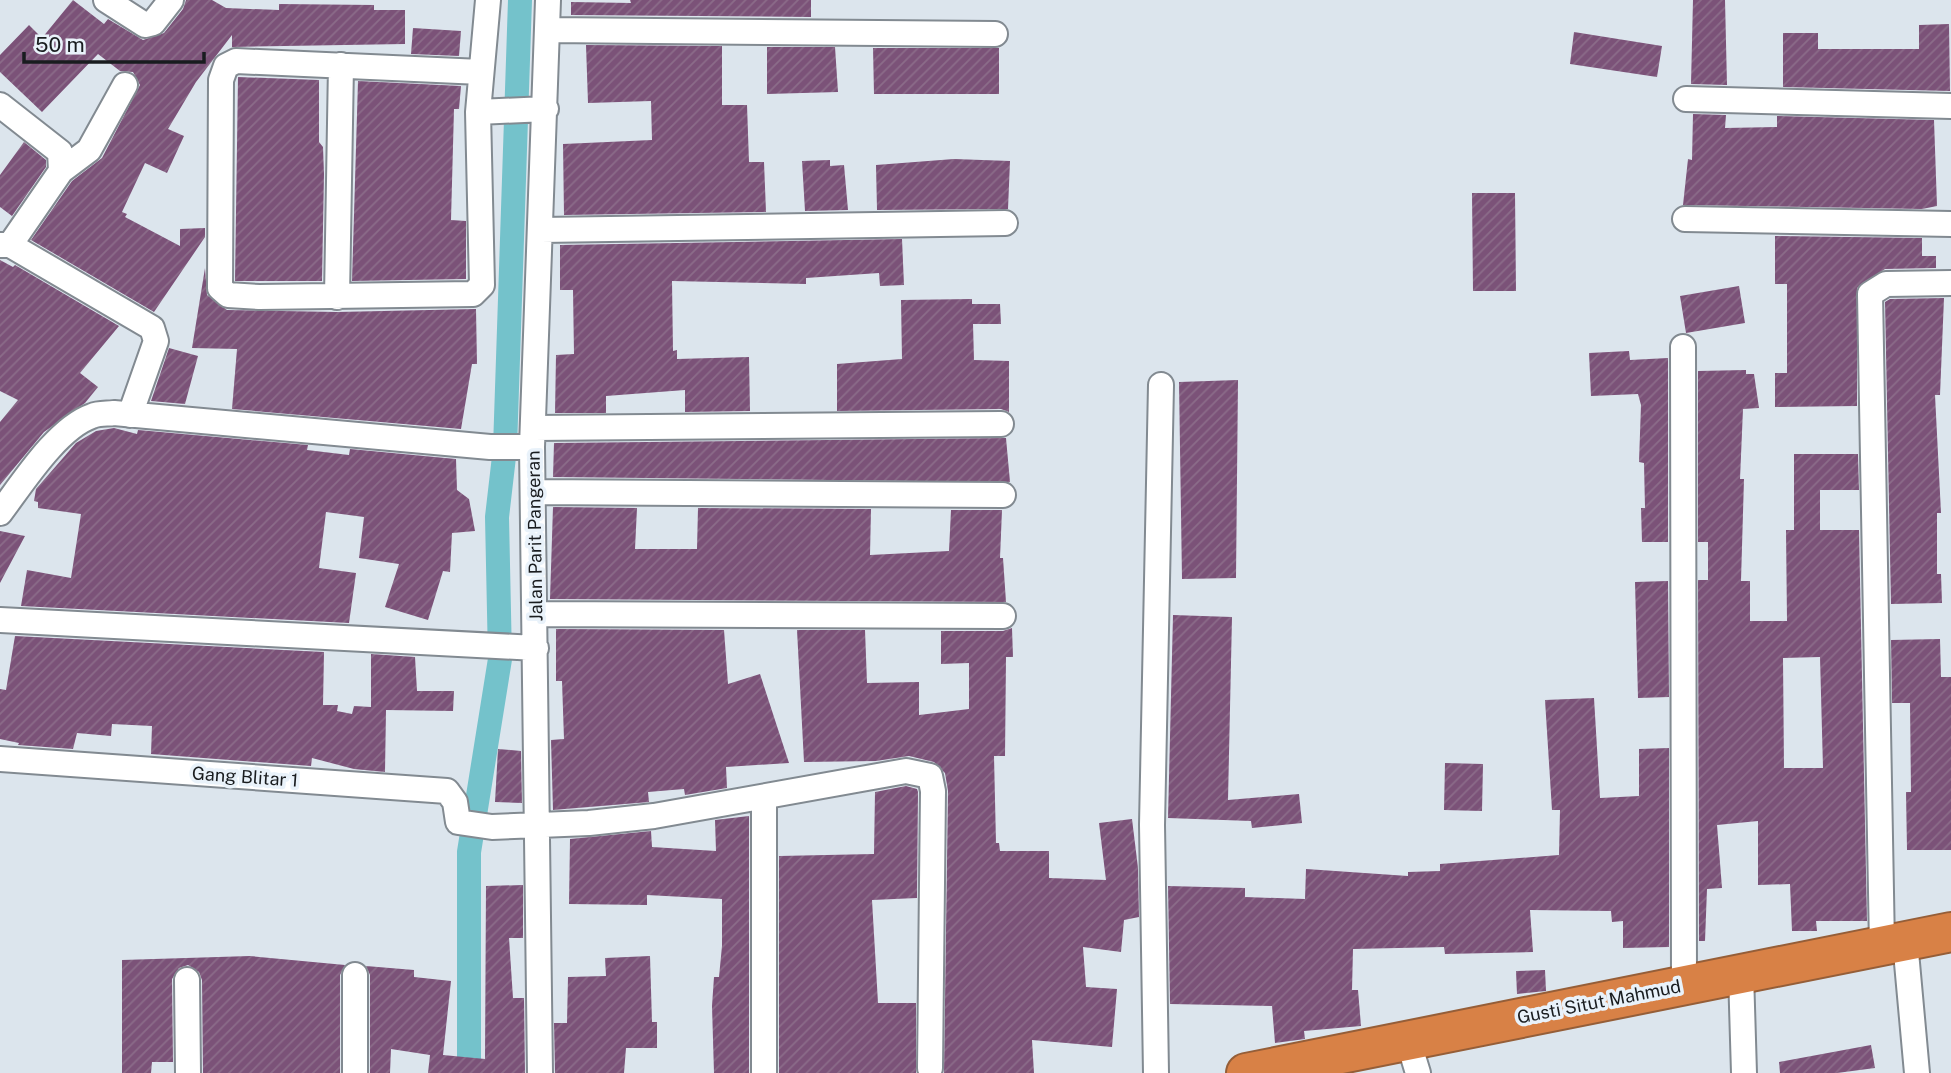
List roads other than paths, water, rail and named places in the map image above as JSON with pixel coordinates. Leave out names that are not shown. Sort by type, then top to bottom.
[{"type":"highway","name":"Gusti Situt Mahmud","points":[[1246,1073],[1413,1057],[1684,985],[1951,932]]},
{"type":"street","points":[[106,0],[145,24],[153,23],[170,0]]},
{"type":"street","points":[[481,72],[236,61],[226,66],[221,80],[220,288],[228,295],[337,297],[473,294],[482,285],[485,111],[481,72],[488,0]]},
{"type":"street","name":"Jalan Parit Pangeran","points":[[540,1073],[539,824],[527,648],[536,614],[529,441],[541,230],[540,109],[548,30],[548,0]]},
{"type":"street","points":[[548,30],[995,34]]},
{"type":"street","points":[[337,297],[341,65]]},
{"type":"street","points":[[125,85],[89,150],[61,171],[5,245],[152,328],[156,341],[131,415]]},
{"type":"street","points":[[1686,99],[1951,106]]},
{"type":"street","points":[[0,105],[60,152],[61,171]]},
{"type":"street","points":[[485,111],[540,109]]},
{"type":"street","points":[[1685,219],[1951,224]]},
{"type":"street","points":[[541,230],[1005,223]]},
{"type":"street","points":[[1917,1073],[1894,944],[1870,294],[1874,289],[1886,284],[1951,283]]},
{"type":"street","points":[[1683,347],[1684,985]]},
{"type":"street","points":[[1156,1073],[1152,825],[1161,385]]},
{"type":"street","points":[[0,513],[45,454],[74,427],[92,416],[131,415],[490,447],[529,441],[1001,424]]},
{"type":"street","points":[[533,492],[1003,495]]},
{"type":"street","points":[[536,614],[1003,616]]},
{"type":"street","points":[[0,620],[527,648]]},
{"type":"street","name":"Gang Blitar 1","points":[[0,759],[447,791],[455,802],[458,822],[465,825],[492,827],[539,824]]},
{"type":"street","points":[[539,824],[654,816],[906,771],[930,776],[930,1068]]},
{"type":"street","points":[[764,797],[764,1073]]},
{"type":"street","points":[[1741,973],[1744,1073]]},
{"type":"street","points":[[355,975],[355,1073]]},
{"type":"street","points":[[187,980],[188,1073]]},
{"type":"waterway","points":[[469,1073],[469,852],[500,659],[497,517],[505,448],[520,0]]}]
